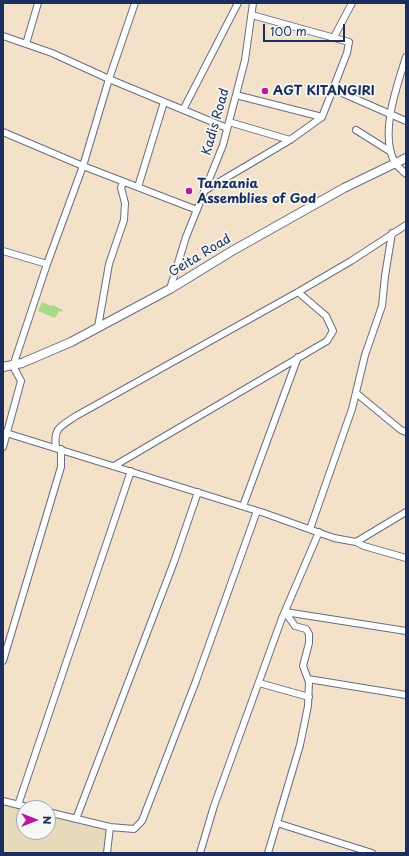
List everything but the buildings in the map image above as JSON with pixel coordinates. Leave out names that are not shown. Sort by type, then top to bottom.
[{"type":"main road","name":"Geita Road","points":[[3,367],[13,366],[71,342],[98,328],[170,289],[232,251],[344,188],[406,158]]},
{"type":"street","points":[[26,44],[38,3]]},
{"type":"street","points":[[3,447],[5,433],[21,381],[13,366],[82,166],[109,79],[135,3]]},
{"type":"street","points":[[183,110],[238,3]]},
{"type":"street","name":"Kadis Road","points":[[170,289],[197,210],[223,145],[245,60],[253,3]]},
{"type":"street","points":[[334,37],[352,3]]},
{"type":"street","points":[[204,191],[290,140],[322,117],[347,53],[349,42],[252,15]]},
{"type":"street","points":[[3,36],[52,53],[183,110],[228,125],[290,140]]},
{"type":"street","points":[[406,57],[389,113],[390,152],[396,164],[406,174]]},
{"type":"street","points":[[333,89],[406,121]]},
{"type":"street","points":[[236,95],[322,117]]},
{"type":"street","points":[[138,187],[164,102]]},
{"type":"street","points":[[356,130],[390,152]]},
{"type":"street","points":[[3,132],[82,166],[197,210]]},
{"type":"street","points":[[98,328],[109,264],[124,220],[125,203],[121,188],[123,182]]},
{"type":"street","points":[[3,661],[62,467],[59,448],[54,436],[60,427],[76,416],[298,292],[351,261],[406,225]]},
{"type":"street","points":[[310,529],[352,409],[365,355],[382,306],[392,233]]},
{"type":"street","points":[[3,251],[47,264]]},
{"type":"street","points":[[114,466],[327,341],[333,331],[326,316],[298,292]]},
{"type":"street","points":[[243,506],[298,358]]},
{"type":"street","points":[[356,393],[400,430],[406,432]]},
{"type":"street","points":[[5,433],[59,448],[243,506],[334,538],[356,542],[364,546],[406,558]]},
{"type":"street","points":[[20,800],[131,471]]},
{"type":"street","points":[[76,819],[174,562],[198,492]]},
{"type":"street","points":[[56,814],[110,827],[134,829],[142,821],[196,681],[257,511]]},
{"type":"street","points":[[356,542],[406,512]]},
{"type":"street","points":[[200,853],[214,806],[285,612],[319,532]]},
{"type":"street","points":[[285,612],[406,630]]},
{"type":"street","points":[[268,853],[300,745],[308,697],[308,679],[302,666],[309,643],[309,634],[306,629],[295,626],[285,612]]},
{"type":"street","points":[[308,679],[406,695]]},
{"type":"street","points":[[259,683],[308,697]]},
{"type":"street","points":[[3,801],[16,804]]},
{"type":"street","points":[[277,823],[372,853]]},
{"type":"street","points":[[107,853],[110,827]]},
{"type":"shaded area","points":[[3,804],[16,808],[16,840],[56,840],[56,818],[111,832],[106,853],[3,853]]},
{"type":"green space","points":[[42,302],[63,310],[62,312],[59,311],[55,318],[38,311]]},
{"type":"place","name":"AGT KITANGIRI","points":[[265,91]]},
{"type":"place","name":"Tanzania Assemblies of God","points":[[189,191]]}]
